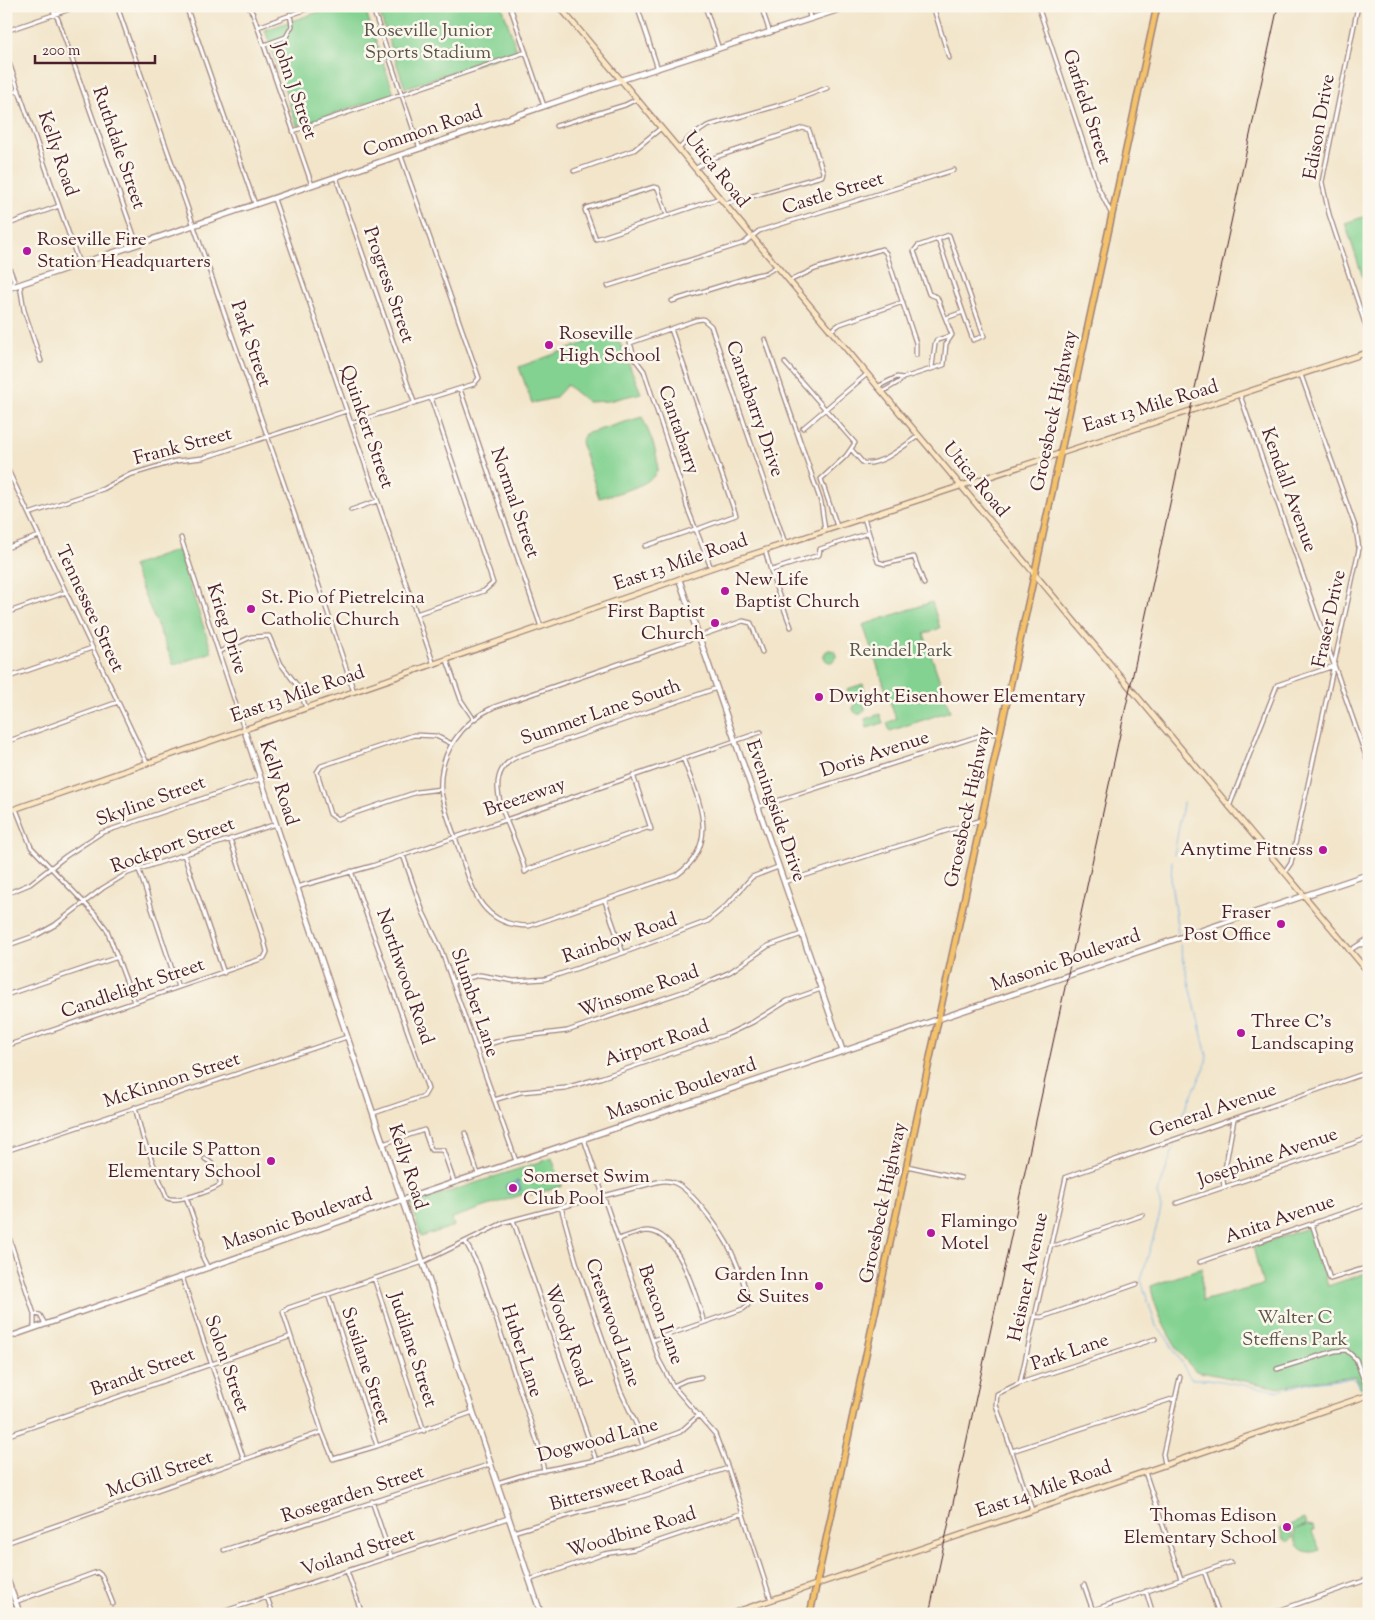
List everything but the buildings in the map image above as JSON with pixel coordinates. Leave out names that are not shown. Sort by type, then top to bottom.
[{"type":"main road","name":"Utica Road","points":[[560,6],[866,375],[961,485],[1369,973]]},
{"type":"main road","name":"Groesbeck Highway","points":[[810,1614],[1157,6]]},
{"type":"main road","name":"East 13 Mile Road","points":[[7,811],[785,543],[1369,352]]},
{"type":"main road","name":"East 14 Mile Road","points":[[730,1614],[1369,1395]]},
{"type":"street","name":"Ruthdale Street","points":[[50,6],[137,244]]},
{"type":"street","points":[[6,31],[79,6]]},
{"type":"street","name":"Park Street","points":[[117,6],[268,437],[354,692]]},
{"type":"street","points":[[186,6],[254,204]]},
{"type":"street","name":"John J Street","points":[[248,6],[258,27],[312,185]]},
{"type":"street","points":[[258,27],[315,6]]},
{"type":"street","points":[[372,6],[420,149]]},
{"type":"street","points":[[510,6],[544,106]]},
{"type":"street","points":[[637,6],[658,69]]},
{"type":"street","points":[[705,6],[719,50]]},
{"type":"street","points":[[761,6],[770,33]]},
{"type":"street","points":[[808,6],[810,19]]},
{"type":"street","name":"Common Road","points":[[6,289],[621,80],[719,50],[850,6]]},
{"type":"street","points":[[934,6],[949,58]]},
{"type":"street","name":"Garfield Street","points":[[1038,6],[1098,188],[1112,216]]},
{"type":"street","name":"Edison Drive","points":[[1358,6],[1322,182],[1329,214],[1369,336]]},
{"type":"street","points":[[264,45],[286,37],[292,26],[290,14]]},
{"type":"street","points":[[294,131],[526,52]]},
{"type":"street","name":"Kelly Road","points":[[6,54],[79,263]]},
{"type":"street","points":[[679,149],[689,138],[707,126],[787,103],[827,88]]},
{"type":"street","points":[[6,95],[19,90]]},
{"type":"street","points":[[556,126],[625,105],[637,99]]},
{"type":"street","points":[[574,171],[634,150],[662,128]]},
{"type":"street","points":[[696,168],[720,155],[803,128],[809,130],[823,172],[822,176],[726,204]]},
{"type":"street","points":[[351,423],[460,389],[478,381],[446,280],[400,156]]},
{"type":"street","name":"Castle Street","points":[[608,286],[744,243],[759,231],[954,170]]},
{"type":"street","name":"Progress Street","points":[[336,177],[414,402]]},
{"type":"street","points":[[667,215],[658,188],[654,187],[586,208],[585,210],[596,239],[720,198]]},
{"type":"street","name":"Quinkert Street","points":[[274,198],[434,665]]},
{"type":"street","points":[[6,225],[59,206]]},
{"type":"street","points":[[938,239],[973,340],[984,336],[949,235],[918,246],[914,251],[929,294],[937,297],[952,335]]},
{"type":"street","points":[[788,281],[815,269],[882,249],[886,253],[903,302],[916,343],[916,355]]},
{"type":"street","points":[[6,260],[14,280],[12,287]]},
{"type":"street","points":[[672,301],[756,274],[764,274],[776,266]]},
{"type":"street","points":[[6,278],[12,287]]},
{"type":"street","points":[[20,284],[24,310],[42,360]]},
{"type":"street","points":[[830,331],[840,324],[903,302]]},
{"type":"street","points":[[946,318],[963,312]]},
{"type":"street","name":"Cantabarry Drive","points":[[671,328],[700,319],[708,321],[712,326],[785,543]]},
{"type":"street","points":[[645,546],[736,516],[671,328]]},
{"type":"street","name":"Cantabarry","points":[[671,328],[630,343],[635,359],[644,372],[695,529],[711,568]]},
{"type":"street","points":[[932,367],[937,340],[952,335]]},
{"type":"street","points":[[882,392],[903,378],[944,364],[946,344],[952,335]]},
{"type":"street","points":[[765,339],[821,502],[825,530]]},
{"type":"street","points":[[785,363],[855,443],[821,479],[837,526]]},
{"type":"street","points":[[803,428],[866,375]]},
{"type":"street","name":"Fraser Drive","points":[[1284,872],[1291,863],[1358,552],[1358,540],[1300,375]]},
{"type":"street","points":[[877,387],[897,377],[903,378]]},
{"type":"street","name":"Normal Street","points":[[460,389],[542,627]]},
{"type":"street","name":"Kendall Avenue","points":[[1240,395],[1369,765]]},
{"type":"street","points":[[416,614],[484,591],[493,584],[431,398]]},
{"type":"street","name":"Frank Street","points":[[29,514],[103,489],[129,476],[176,461],[203,458],[346,411]]},
{"type":"street","points":[[851,449],[861,462],[870,464],[904,446],[918,436]]},
{"type":"street","name":"Tennessee Street","points":[[6,466],[147,763]]},
{"type":"street","points":[[6,480],[12,478]]},
{"type":"street","points":[[351,510],[377,501]]},
{"type":"street","points":[[863,517],[878,562],[885,564],[914,557],[924,584]]},
{"type":"street","points":[[772,570],[819,555],[820,549],[868,533]]},
{"type":"street","points":[[6,548],[39,536]]},
{"type":"street","name":"Krieg Drive","points":[[181,538],[244,729]]},
{"type":"street","points":[[765,550],[775,585],[791,627]]},
{"type":"street","name":"Eveningside Drive","points":[[679,579],[843,1052]]},
{"type":"street","points":[[6,612],[66,592]]},
{"type":"street","points":[[683,758],[702,816],[704,828],[702,845],[692,863],[677,875],[529,926],[507,923],[488,912],[474,893],[441,790],[443,766],[452,744],[474,718],[494,707],[746,621],[752,626],[762,652]]},
{"type":"street","points":[[219,652],[251,637],[269,636],[280,664],[299,688],[306,708]]},
{"type":"street","points":[[6,678],[92,648]]},
{"type":"street","points":[[447,660],[461,700],[474,718]]},
{"type":"street","points":[[1229,807],[1277,685],[1334,666]]},
{"type":"street","name":"Summer Lane South","points":[[507,819],[497,786],[499,771],[508,762],[519,756],[717,688]]},
{"type":"street","points":[[6,742],[118,702]]},
{"type":"street","name":"Kelly Road","points":[[244,729],[541,1614]]},
{"type":"street","name":"Breezeway","points":[[296,887],[403,855],[761,732]]},
{"type":"street","name":"Doris Avenue","points":[[758,807],[988,733],[1000,734]]},
{"type":"street","points":[[441,790],[417,792],[340,818],[334,818],[330,814],[317,776],[317,770],[321,766],[414,735],[436,736],[452,744]]},
{"type":"street","points":[[507,819],[525,872],[647,828],[651,829],[634,775]]},
{"type":"street","name":"Skyline Street","points":[[6,894],[30,884],[84,844],[112,828],[260,779]]},
{"type":"street","points":[[16,809],[31,847],[85,903],[107,930],[134,1002]]},
{"type":"street","points":[[784,882],[982,820]]},
{"type":"street","name":"Rockport Street","points":[[6,946],[47,930],[110,883],[139,870],[184,854],[276,824]]},
{"type":"street","name":"Candlelight Street","points":[[6,1046],[224,973],[261,960],[266,956],[264,940],[230,839]]},
{"type":"street","points":[[184,854],[224,973]]},
{"type":"street","name":"Slumber Lane","points":[[403,855],[423,912],[436,936],[516,1161]]},
{"type":"street","name":"Rainbow Road","points":[[452,982],[480,975],[514,980],[546,979],[623,954],[691,929],[708,920],[727,905],[752,877],[778,867]]},
{"type":"street","points":[[139,870],[178,987]]},
{"type":"street","name":"Northwood Road","points":[[351,871],[428,1087],[428,1093],[424,1096],[374,1113]]},
{"type":"street","name":"Masonic Boulevard","points":[[6,1338],[454,1182],[1369,874]]},
{"type":"street","points":[[605,901],[623,954]]},
{"type":"street","name":"Winsome Road","points":[[475,1048],[510,1038],[567,1031],[694,988],[730,972],[768,946],[802,934]]},
{"type":"street","points":[[1350,951],[1369,938]]},
{"type":"street","points":[[1358,945],[1369,944]]},
{"type":"street","points":[[6,995],[118,958]]},
{"type":"street","name":"Airport Road","points":[[494,1100],[521,1092],[573,1086],[614,1074],[728,1034],[753,1022],[787,1001],[821,989]]},
{"type":"street","name":"McKinnon Street","points":[[6,1151],[347,1037]]},
{"type":"street","name":"General Avenue","points":[[1066,1177],[1369,1072]]},
{"type":"street","points":[[135,1108],[143,1138],[165,1196],[171,1200],[186,1197],[220,1184],[220,1178],[214,1163],[205,1159]]},
{"type":"street","points":[[1224,1187],[1222,1180],[1234,1119]]},
{"type":"street","points":[[383,1144],[424,1130],[431,1150],[443,1150],[454,1182]]},
{"type":"street","points":[[465,1133],[478,1174]]},
{"type":"street","name":"Josephine Avenue","points":[[1177,1203],[1369,1138]]},
{"type":"street","name":"Beacon Lane","points":[[584,1139],[664,1371],[673,1386],[714,1434],[728,1468],[771,1600]]},
{"type":"street","points":[[907,1166],[961,1178]]},
{"type":"street","name":"Heisner Avenue","points":[[1020,1383],[1066,1177]]},
{"type":"street","points":[[473,1412],[377,1446],[333,1459],[289,1337],[283,1312],[288,1308],[422,1262],[513,1220],[660,1181],[672,1182],[683,1188],[729,1247],[748,1305],[743,1309],[653,1340]]},
{"type":"street","points":[[186,1197],[202,1244],[202,1256],[208,1268]]},
{"type":"street","name":"Anita Avenue","points":[[1200,1262],[1369,1204]]},
{"type":"street","name":"Crestwood Lane","points":[[561,1207],[566,1232],[580,1274],[621,1392],[637,1426],[643,1446]]},
{"type":"street","points":[[1051,1245],[1057,1245],[1143,1216]]},
{"type":"street","name":"Woody Road","points":[[513,1220],[596,1460]]},
{"type":"street","points":[[1312,1224],[1330,1279],[1369,1267]]},
{"type":"street","points":[[619,1239],[643,1231],[655,1232],[663,1237],[687,1268],[704,1322]]},
{"type":"street","points":[[6,1237],[9,1237],[15,1252],[34,1314],[34,1328]]},
{"type":"street","name":"Huber Lane","points":[[466,1243],[482,1278],[539,1447],[544,1471]]},
{"type":"street","name":"Solon Street","points":[[182,1277],[244,1460]]},
{"type":"street","name":"Judilane Street","points":[[374,1278],[424,1430]]},
{"type":"street","points":[[1035,1317],[1042,1317],[1138,1284]]},
{"type":"street","name":"Susilane Street","points":[[328,1294],[377,1446]]},
{"type":"street","points":[[34,1314],[40,1315],[45,1324]]},
{"type":"street","name":"Brandt Street","points":[[6,1436],[289,1337]]},
{"type":"street","name":"Park Lane","points":[[1012,1451],[996,1405],[996,1396],[1002,1390],[1155,1339]]},
{"type":"street","points":[[1277,1369],[1335,1351],[1346,1350],[1356,1359],[1369,1395]]},
{"type":"street","points":[[673,1386],[686,1380],[701,1377]]},
{"type":"street","points":[[1166,1464],[1163,1454],[1180,1377]]},
{"type":"street","points":[[1032,1510],[1012,1451],[1175,1398]]},
{"type":"street","name":"Dogwood Lane","points":[[497,1484],[544,1471],[596,1460],[643,1446],[680,1432],[699,1415]]},
{"type":"street","name":"McGill Street","points":[[6,1543],[322,1432]]},
{"type":"street","name":"Rosegarden Street","points":[[224,1550],[491,1464]]},
{"type":"street","name":"Bittersweet Road","points":[[514,1532],[577,1512],[628,1501],[728,1468]]},
{"type":"street","points":[[1144,1472],[1181,1579]]},
{"type":"street","points":[[372,1501],[391,1557]]},
{"type":"street","name":"Woodbine Road","points":[[529,1580],[604,1554],[635,1549],[743,1513]]},
{"type":"street","name":"Voiland Street","points":[[216,1614],[508,1518]]},
{"type":"street","points":[[1084,1585],[1094,1612],[1231,1562]]},
{"type":"street","points":[[347,1571],[362,1614]]},
{"type":"street","points":[[1204,1571],[1219,1614]]},
{"type":"street","points":[[15,1602],[97,1572],[102,1576],[113,1604]]},
{"type":"street","points":[[6,1576],[20,1614]]},
{"type":"street","points":[[1268,1614],[1369,1579]]},
{"type":"street","points":[[1146,1592],[1153,1614]]},
{"type":"street","points":[[267,1597],[273,1614]]},
{"type":"green space","points":[[336,6],[364,6],[394,94],[297,126],[265,30]]},
{"type":"green space","name":"Roseville Junior Sports Stadium","points":[[406,6],[502,6],[517,51],[405,88],[380,15]]},
{"type":"green space","points":[[1369,215],[1369,276],[1363,278],[1345,223]]},
{"type":"green space","points":[[609,334],[620,343],[641,393],[608,401],[588,402],[567,385],[555,398],[532,403],[519,367]]},
{"type":"green space","points":[[642,417],[653,443],[657,458],[657,470],[649,480],[641,485],[599,498],[581,442],[585,434]]},
{"type":"green space","points":[[178,550],[212,652],[174,665],[132,566]]},
{"type":"green space","name":"Reindel Park","points":[[932,602],[940,628],[924,634],[950,711],[890,731],[887,723],[896,719],[863,625]]},
{"type":"green space","points":[[830,650],[836,656],[830,662],[824,656]]},
{"type":"green space","points":[[863,684],[865,695],[851,700],[847,689]]},
{"type":"green space","points":[[857,702],[861,702],[865,708],[861,714],[857,714],[853,710],[853,706]]},
{"type":"green space","points":[[880,714],[883,723],[867,728],[865,719]]},
{"type":"green space","points":[[552,1158],[562,1186],[531,1195],[530,1192],[452,1218],[454,1226],[421,1237],[411,1204]]},
{"type":"green space","name":"Walter C Steffens Park","points":[[1310,1227],[1328,1286],[1369,1272],[1369,1385],[1361,1388],[1356,1376],[1310,1381],[1279,1388],[1196,1371],[1181,1354],[1167,1332],[1156,1307],[1151,1286],[1202,1268],[1202,1301],[1263,1285],[1253,1247]]},
{"type":"green space","points":[[1304,1519],[1306,1525],[1297,1529],[1308,1525],[1313,1526],[1314,1530],[1312,1532],[1320,1550],[1308,1552],[1300,1548],[1295,1540],[1295,1529],[1291,1530],[1293,1538],[1288,1542],[1283,1538],[1280,1529]]},
{"type":"water","name":"Somerset Swim Club Pool","points":[[518,1181],[521,1190],[508,1194],[505,1186]]},
{"type":"waterway","points":[[1174,855],[1183,803]]},
{"type":"waterway","points":[[1172,861],[1171,882],[1178,933]]},
{"type":"waterway","points":[[1174,1132],[1205,1067],[1207,1056],[1180,945]]},
{"type":"waterway","points":[[1174,1147],[1158,1193],[1161,1209],[1141,1280],[1156,1326],[1167,1338],[1191,1379],[1209,1379],[1278,1391],[1310,1382],[1353,1378],[1356,1379],[1360,1387]]},
{"type":"railway","points":[[929,1614],[1278,6]]},
{"type":"place","name":"Roseville Fire Station Headquarters","points":[[27,251]]},
{"type":"place","name":"Roseville High School","points":[[549,345]]},
{"type":"place","name":"New Life Baptist Church","points":[[725,591]]},
{"type":"place","name":"St. Pio of Pietrelcina Catholic Church","points":[[251,609]]},
{"type":"place","name":"First Baptist Church","points":[[715,623]]},
{"type":"place","name":"Dwight Eisenhower Elementary","points":[[819,697]]},
{"type":"place","name":"Anytime Fitness","points":[[1323,850]]},
{"type":"place","name":"Fraser Post Office","points":[[1281,924]]},
{"type":"place","name":"Three C's Landscaping","points":[[1241,1033]]},
{"type":"place","name":"Lucile S Patton Elementary School","points":[[271,1161]]},
{"type":"place","name":"Somerset Swim Club Pool","points":[[513,1188]]},
{"type":"place","name":"Flamingo Motel","points":[[931,1233]]},
{"type":"place","name":"Garden Inn & Suites","points":[[819,1286]]},
{"type":"place","name":"Thomas Edison Elementary School","points":[[1287,1527]]}]
